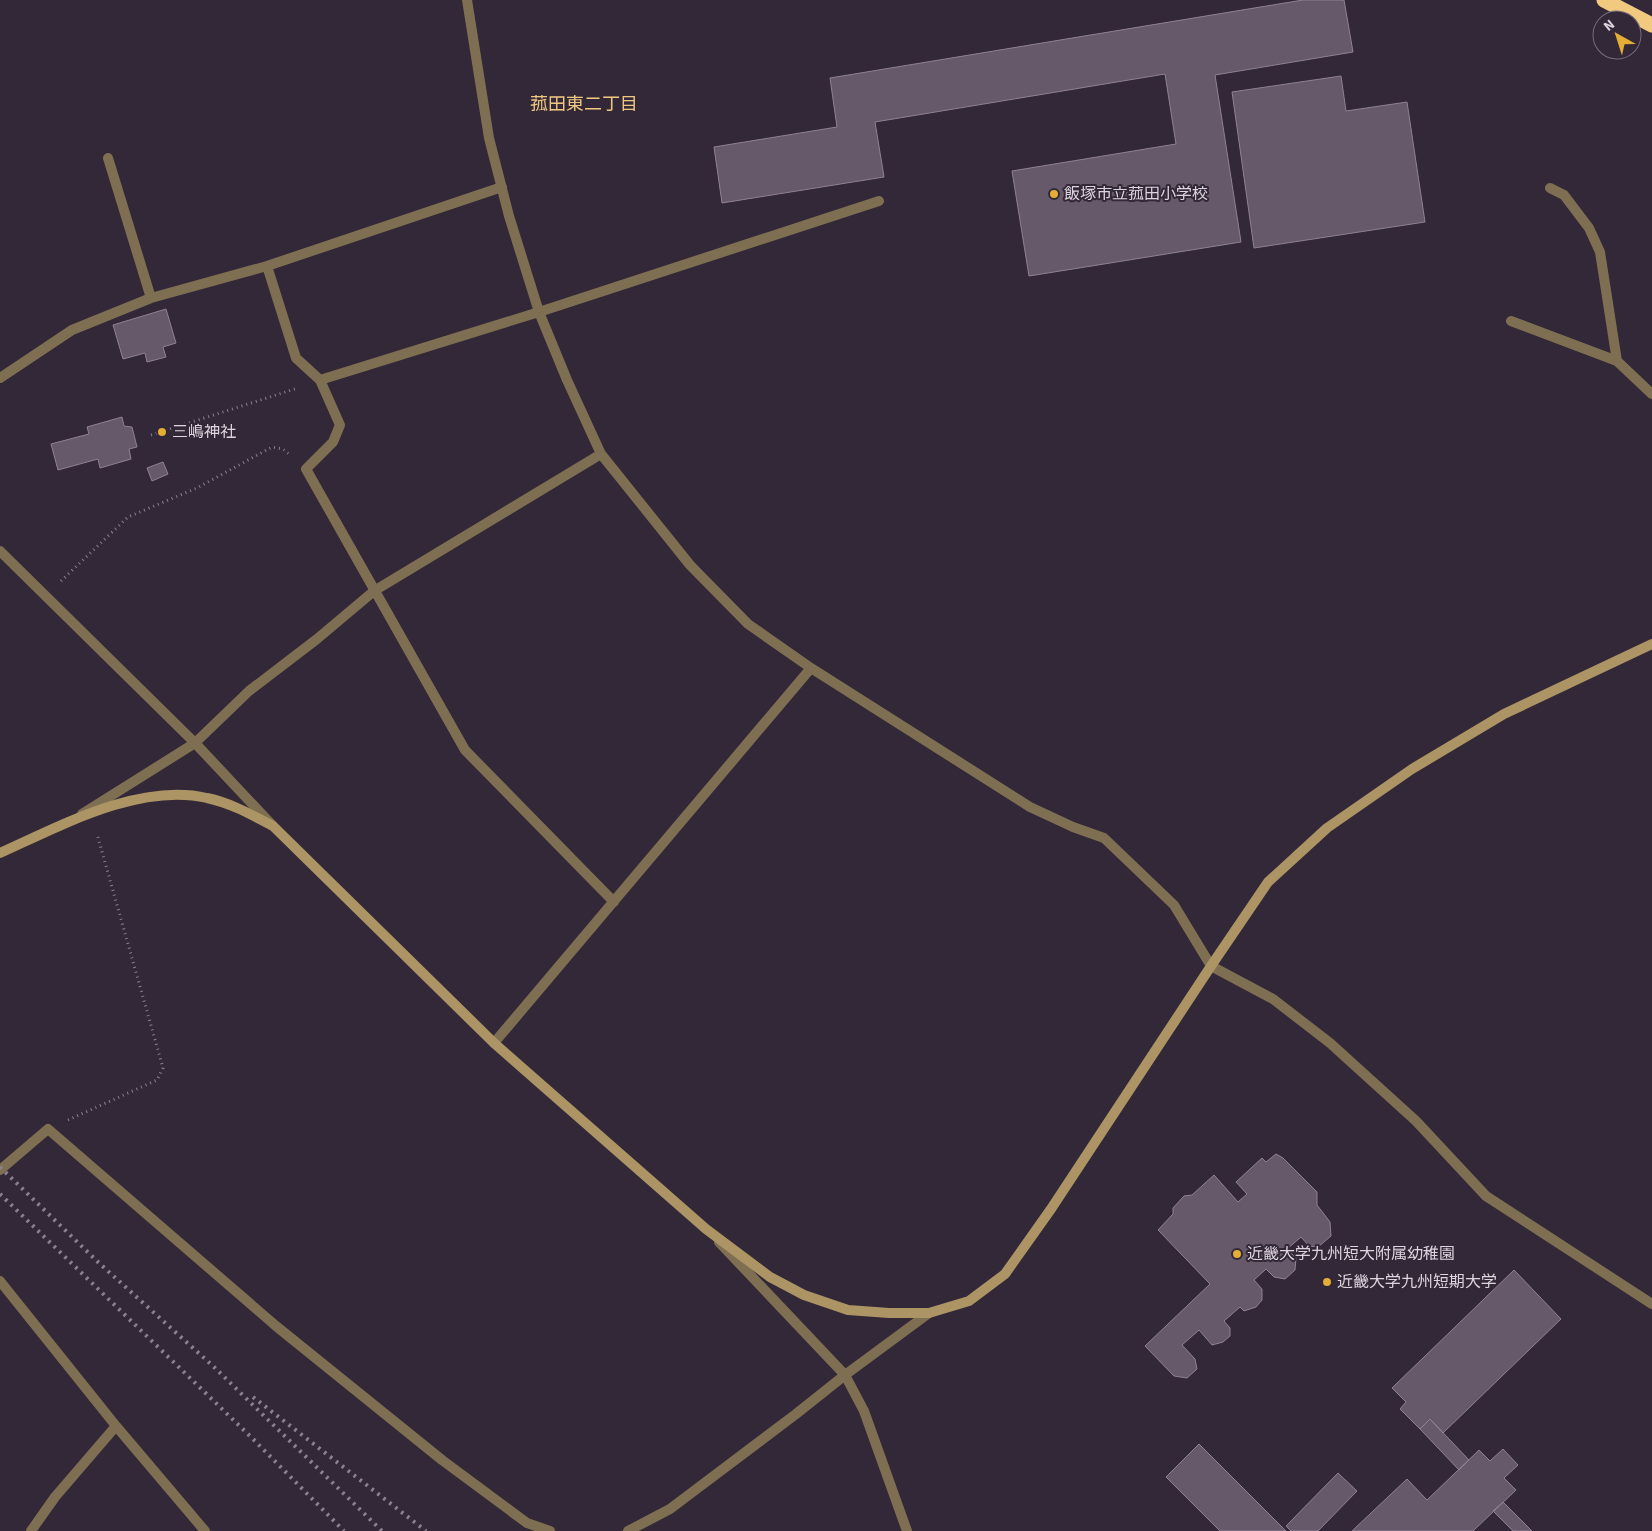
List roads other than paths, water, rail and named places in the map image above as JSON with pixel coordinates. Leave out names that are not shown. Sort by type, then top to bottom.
[{"type":"highway","points":[[1604,0],[1652,25]]},
{"type":"street","points":[[467,0],[489,138],[509,216],[540,312],[567,380],[601,454],[690,564],[748,624],[810,668],[1030,807],[1073,827],[1104,838],[1174,905],[1211,966],[1274,999],[1330,1043],[1416,1121],[1486,1196],[1652,1304]]},
{"type":"street","points":[[108,158],[152,298]]},
{"type":"street","points":[[0,378],[72,330],[152,298],[267,266],[502,187]]},
{"type":"street","points":[[1550,188],[1564,195],[1589,228],[1600,252],[1617,361]]},
{"type":"street","points":[[320,380],[540,312],[879,201]]},
{"type":"street","points":[[267,266],[296,358],[320,380],[340,425],[333,442],[306,469],[466,750],[614,902]]},
{"type":"street","points":[[1511,321],[1617,361],[1652,394]]},
{"type":"street","points":[[69,822],[196,742],[249,691],[317,639],[374,591],[601,454]]},
{"type":"street","points":[[0,551],[196,742],[274,826],[494,1043],[706,1229],[770,1277],[804,1295],[848,1310],[888,1313],[929,1313],[969,1301],[1005,1274],[1052,1209],[1268,882],[1327,828],[1412,769],[1504,714],[1652,644]]},
{"type":"street","points":[[494,1043],[810,668]]},
{"type":"street","points":[[0,853],[69,822],[133,799],[168,794],[206,797],[239,808],[274,826]]},
{"type":"street","points":[[0,1170],[48,1129],[276,1326],[442,1460],[528,1523],[550,1531]]},
{"type":"street","points":[[706,1229],[845,1375],[864,1411],[907,1531]]},
{"type":"street","points":[[0,1281],[116,1426],[205,1531]]},
{"type":"street","points":[[628,1531],[670,1509],[929,1313]]},
{"type":"street","points":[[31,1531],[55,1497],[116,1426]]},
{"type":"railway","points":[[0,1167],[99,1263],[214,1367],[382,1531]]},
{"type":"railway","points":[[0,1194],[252,1438],[344,1531]]},
{"type":"railway","points":[[253,1397],[426,1531]]},
{"type":"place","name":"飯塚市立菰田小学校","points":[[1054,194]]},
{"type":"place","name":"三嶋神社","points":[[162,432]]},
{"type":"place","name":"近畿大学九州短大附属幼稚園","points":[[1237,1254]]},
{"type":"place","name":"近畿大学九州短期大学","points":[[1327,1282]]},
{"type":"district","name":"菰田東二丁目","points":[[584,104]]}]
